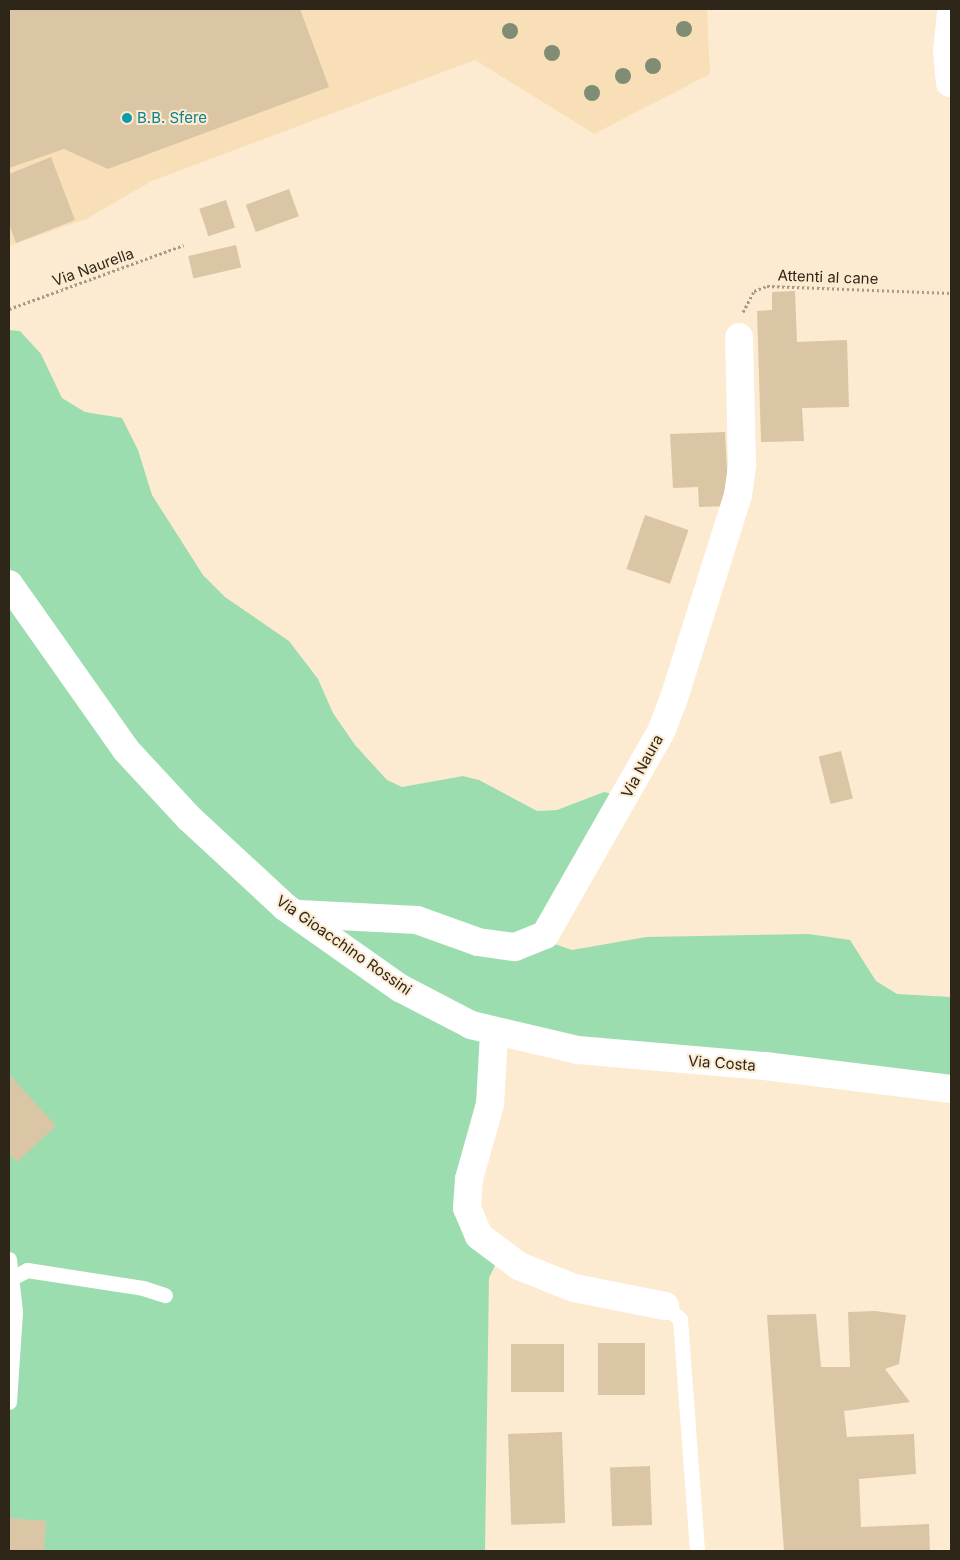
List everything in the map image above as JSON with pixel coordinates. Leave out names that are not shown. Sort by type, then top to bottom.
[{"type":"street","points":[[950,83],[946,51],[951,15]]},
{"type":"street","name":"Via Naura","points":[[300,914],[416,920],[478,942],[515,947],[545,935],[657,740],[674,698],[738,495],[742,465],[739,338]]},
{"type":"street","name":"Via Gioacchino Rossini","points":[[9,584],[126,750],[189,818],[285,907],[300,914],[400,988],[494,1033]]},
{"type":"street","points":[[494,1033],[490,1104],[469,1189],[468,1208],[479,1236],[519,1266],[574,1288],[665,1306]]},
{"type":"street","name":"Via Costa","points":[[494,1033],[578,1050],[765,1066],[951,1089]]},
{"type":"lane","points":[[9,1259],[15,1312],[9,1402]]},
{"type":"lane","points":[[12,1278],[27,1270],[142,1288],[164,1295]]},
{"type":"lane","points":[[665,1306],[680,1319],[697,1551]]},
{"type":"path","name":"Via Naurella","points":[[9,309],[184,245]]},
{"type":"path","name":"Attenti al cane","points":[[739,338],[744,309],[750,297],[754,291],[767,286],[951,293]]},
{"type":"shaded area","points":[[9,9],[707,9],[710,74],[594,134],[475,60],[152,181],[86,219],[9,246]]},
{"type":"green space","points":[[9,330],[20,331],[41,354],[62,398],[85,412],[122,418],[138,450],[152,495],[203,575],[225,597],[289,641],[318,679],[333,713],[355,745],[387,780],[402,787],[463,776],[479,780],[537,811],[557,810],[604,792],[626,797],[552,943],[572,950],[646,937],[809,934],[850,940],[876,981],[897,994],[951,997],[951,1089],[495,1033],[469,1179],[500,1255],[489,1278],[485,1551],[9,1551]]},
{"type":"building","name":"B.B. Sfere","points":[[9,9],[300,9],[329,87],[108,169],[64,149],[9,168]]},
{"type":"building","points":[[51,157],[75,220],[16,243],[9,224],[9,174]]},
{"type":"building","points":[[289,189],[299,216],[256,232],[246,205]]},
{"type":"building","points":[[226,200],[235,228],[208,236],[199,209]]},
{"type":"building","points":[[236,245],[241,267],[193,278],[188,256]]},
{"type":"building","points":[[795,291],[797,342],[847,340],[849,407],[802,408],[804,441],[761,442],[757,311],[772,310],[772,292]]},
{"type":"building","points":[[725,432],[729,506],[699,507],[698,487],[673,488],[670,434]]},
{"type":"building","points":[[645,515],[688,530],[670,584],[626,569]]},
{"type":"building","points":[[841,751],[853,799],[831,804],[819,757]]},
{"type":"building","points":[[9,1074],[56,1126],[17,1162],[9,1153]]},
{"type":"building","points":[[875,1311],[906,1315],[899,1364],[885,1369],[910,1402],[844,1411],[847,1437],[914,1434],[916,1474],[859,1479],[861,1527],[929,1524],[930,1551],[784,1551],[767,1315],[816,1314],[821,1367],[850,1367],[848,1312]]},
{"type":"building","points":[[598,1343],[645,1343],[645,1395],[598,1395]]},
{"type":"building","points":[[511,1344],[564,1344],[564,1392],[511,1392]]},
{"type":"building","points":[[562,1432],[565,1523],[511,1525],[508,1434]]},
{"type":"building","points":[[650,1466],[652,1525],[612,1526],[610,1467]]},
{"type":"building","points":[[9,1518],[46,1521],[44,1551],[9,1551]]},
{"type":"place","name":"B.B. Sfere","points":[[127,118]]}]
